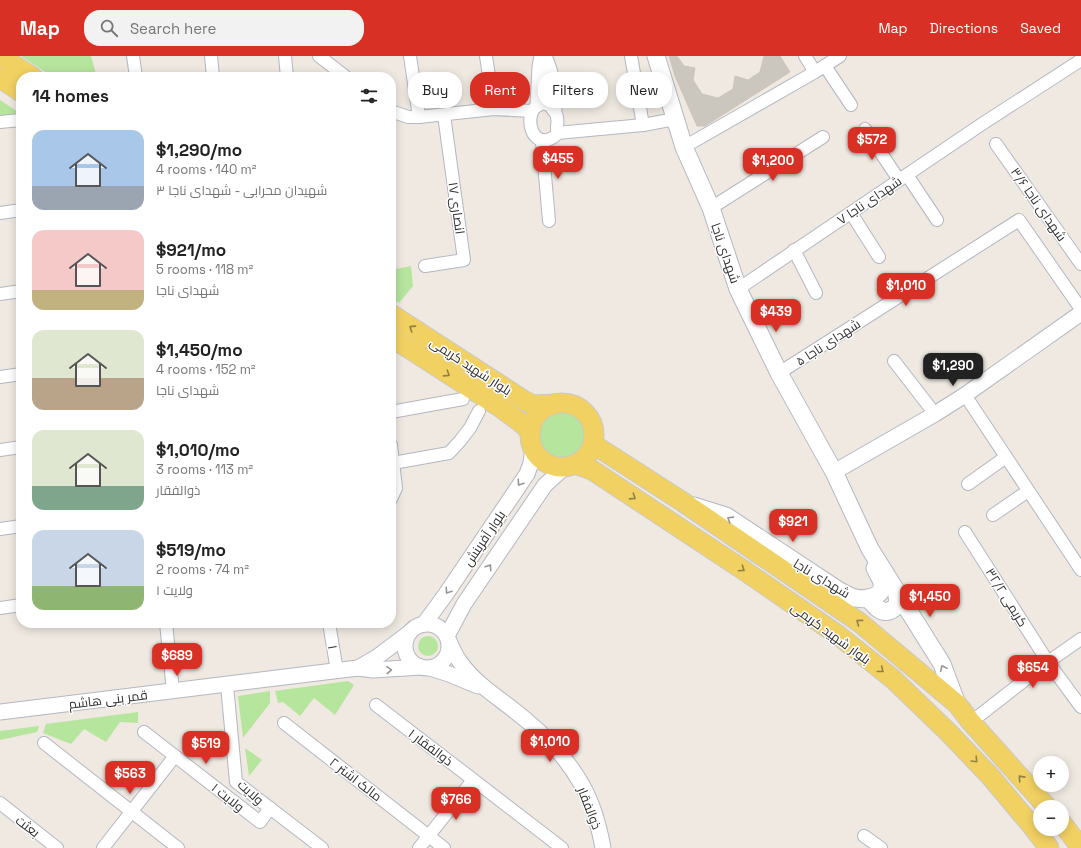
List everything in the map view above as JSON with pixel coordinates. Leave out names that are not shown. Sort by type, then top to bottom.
[{"type":"main road","points":[[0,56],[24,72]]},
{"type":"main road","name":"شهدای ناجا","points":[[656,56],[684,147],[711,208],[738,288],[779,373],[834,472],[870,549],[942,664],[957,704]]},
{"type":"main road","points":[[0,78],[16,89]]},
{"type":"main road","name":"بلوار شهید کریمی","points":[[396,317],[525,401],[534,405],[555,404]]},
{"type":"main road","name":"بلوار شهید کریمی","points":[[396,340],[501,408],[520,422],[532,440]]},
{"type":"main road","points":[[501,408],[512,413],[515,411],[519,402],[514,394]]},
{"type":"main road","points":[[564,403],[574,405],[582,410],[593,425],[593,444],[589,452],[583,459],[571,465],[551,465],[538,455],[532,440],[533,423],[538,414],[555,404],[564,403]]},
{"type":"main road","name":"بلوار شهید کریمی","points":[[593,444],[683,502],[859,622],[957,704],[1041,800]]},
{"type":"main road","name":"بلوار شهید کریمی","points":[[571,465],[592,470],[742,569],[838,635],[892,679],[949,733],[990,776],[1049,848]]},
{"type":"main road","points":[[610,482],[608,476],[612,468],[625,465]]},
{"type":"main road","name":"شهدای ناجا","points":[[683,502],[726,516],[838,590],[857,599],[875,596],[880,593],[882,589],[882,583],[875,567],[870,549]]},
{"type":"main road","points":[[868,598],[874,606],[884,612],[888,612],[893,610],[897,604],[896,592]]},
{"type":"main road","points":[[1069,832],[1081,848]]},
{"type":"street","points":[[133,56],[135,72]]},
{"type":"street","points":[[211,56],[213,72]]},
{"type":"street","points":[[285,56],[287,72]]},
{"type":"street","points":[[319,56],[339,72]]},
{"type":"street","points":[[336,56],[341,72]]},
{"type":"street","points":[[410,56],[419,117]]},
{"type":"street","points":[[486,56],[494,109]]},
{"type":"street","points":[[543,56],[550,68],[555,101],[554,109],[558,122],[557,132],[552,138],[542,141],[534,135],[531,124],[543,56]]},
{"type":"street","points":[[631,56],[643,125]]},
{"type":"street","points":[[805,56],[820,69],[851,105]]},
{"type":"street","points":[[684,147],[840,56]]},
{"type":"street","name":"شهدای ناجا ۷","points":[[738,288],[982,124],[1081,60]]},
{"type":"street","points":[[396,113],[408,117],[419,117],[494,109],[534,108],[542,103],[547,104],[554,109]]},
{"type":"street","name":"انصاری ۱۷","points":[[425,266],[464,260],[444,115]]},
{"type":"street","points":[[557,132],[643,125],[675,119]]},
{"type":"street","points":[[0,122],[16,120]]},
{"type":"street","points":[[865,128],[937,220]]},
{"type":"street","points":[[711,208],[823,136]]},
{"type":"street","points":[[542,141],[550,221]]},
{"type":"street","name":"شهدای ناجا ۳/۶","points":[[996,144],[1081,264]]},
{"type":"street","points":[[0,212],[16,210]]},
{"type":"street","points":[[851,213],[880,257]]},
{"type":"street","name":"شهدای ناجا ۵","points":[[779,373],[1019,220],[1081,309]]},
{"type":"street","points":[[794,250],[816,293]]},
{"type":"street","points":[[0,294],[16,292]]},
{"type":"street","points":[[834,472],[965,396],[1081,313]]},
{"type":"street","points":[[894,361],[935,414]]},
{"type":"street","points":[[0,377],[16,375]]},
{"type":"street","points":[[965,396],[1081,570]]},
{"type":"street","points":[[396,411],[463,399]]},
{"type":"street","points":[[396,462],[449,453],[470,428],[479,411]]},
{"type":"street","name":"بلوار آفرینش","points":[[424,624],[450,588],[526,474],[531,463],[532,440]]},
{"type":"street","points":[[0,450],[16,448]]},
{"type":"street","points":[[968,484],[1006,457]]},
{"type":"street","name":"بلوار آفرینش","points":[[448,638],[464,604],[545,484],[571,465]]},
{"type":"street","points":[[993,515],[1028,491]]},
{"type":"street","points":[[0,529],[16,527]]},
{"type":"street","name":"کریمی ۳۲/۲","points":[[966,532],[1048,662],[1081,708]]},
{"type":"street","points":[[0,608],[16,606]]},
{"type":"street","points":[[358,668],[377,657],[413,629],[424,624],[431,624],[438,626],[443,631],[460,662],[485,688]]},
{"type":"street","points":[[167,628],[173,691]]},
{"type":"street","name":"۱","points":[[330,628],[337,671]]},
{"type":"street","points":[[409,633],[406,640],[406,654],[409,660],[414,664],[449,674],[485,688]]},
{"type":"street","points":[[358,668],[373,670],[425,668],[436,666],[445,659],[448,653],[448,638]]},
{"type":"street","points":[[972,722],[1048,662],[1081,639]]},
{"type":"street","name":"قمر بنی هاشم","points":[[0,712],[358,668]]},
{"type":"street","name":"ولایت","points":[[227,685],[236,782],[322,848]]},
{"type":"street","name":"ذوالفقار","points":[[485,688],[526,720],[552,744],[567,763],[582,784],[594,812],[603,848]]},
{"type":"street","name":"ذوالفقار ۱","points":[[376,705],[562,848]]},
{"type":"street","name":"مالک اشتر ۲","points":[[284,723],[444,848]]},
{"type":"street","name":"ولایت ۱","points":[[144,732],[260,822],[270,808]]},
{"type":"street","points":[[44,743],[178,848]]},
{"type":"street","points":[[103,848],[175,756]]},
{"type":"street","points":[[419,848],[473,780]]},
{"type":"street","name":"بعثت","points":[[0,803],[49,846]]},
{"type":"street","points":[[1032,826],[1042,848]]},
{"type":"street","points":[[864,836],[881,848]]},
{"type":"green space","points":[[21,56],[91,56],[96,72],[45,72]]},
{"type":"green space","points":[[0,100],[16,111],[16,115],[0,119]]},
{"type":"green space","points":[[411,266],[413,286],[399,303],[396,301],[396,269]]},
{"type":"green space","points":[[558,411],[568,411],[577,415],[583,421],[586,426],[586,444],[577,455],[568,459],[558,459],[549,455],[543,449],[539,440],[539,430],[543,421],[549,415]]},
{"type":"green space","points":[[424,636],[432,636],[438,642],[438,650],[432,656],[424,656],[418,650],[418,642]]},
{"type":"green space","points":[[348,681],[354,685],[335,715],[314,698],[300,716],[283,702],[278,703],[275,691]]},
{"type":"green space","points":[[270,691],[270,703],[243,738],[238,696]]},
{"type":"green space","points":[[138,712],[138,723],[120,722],[106,742],[84,729],[71,744],[43,733],[46,724]]},
{"type":"green space","points":[[39,726],[37,732],[0,740],[0,731]]},
{"type":"green space","points":[[245,748],[262,760],[249,776]]},
{"type":"building","points":[[669,56],[677,56],[684,66],[695,68],[693,80],[702,94],[718,98],[733,89],[735,76],[748,80],[760,72],[764,56],[780,56],[790,72],[705,126],[697,126],[675,76]]}]
